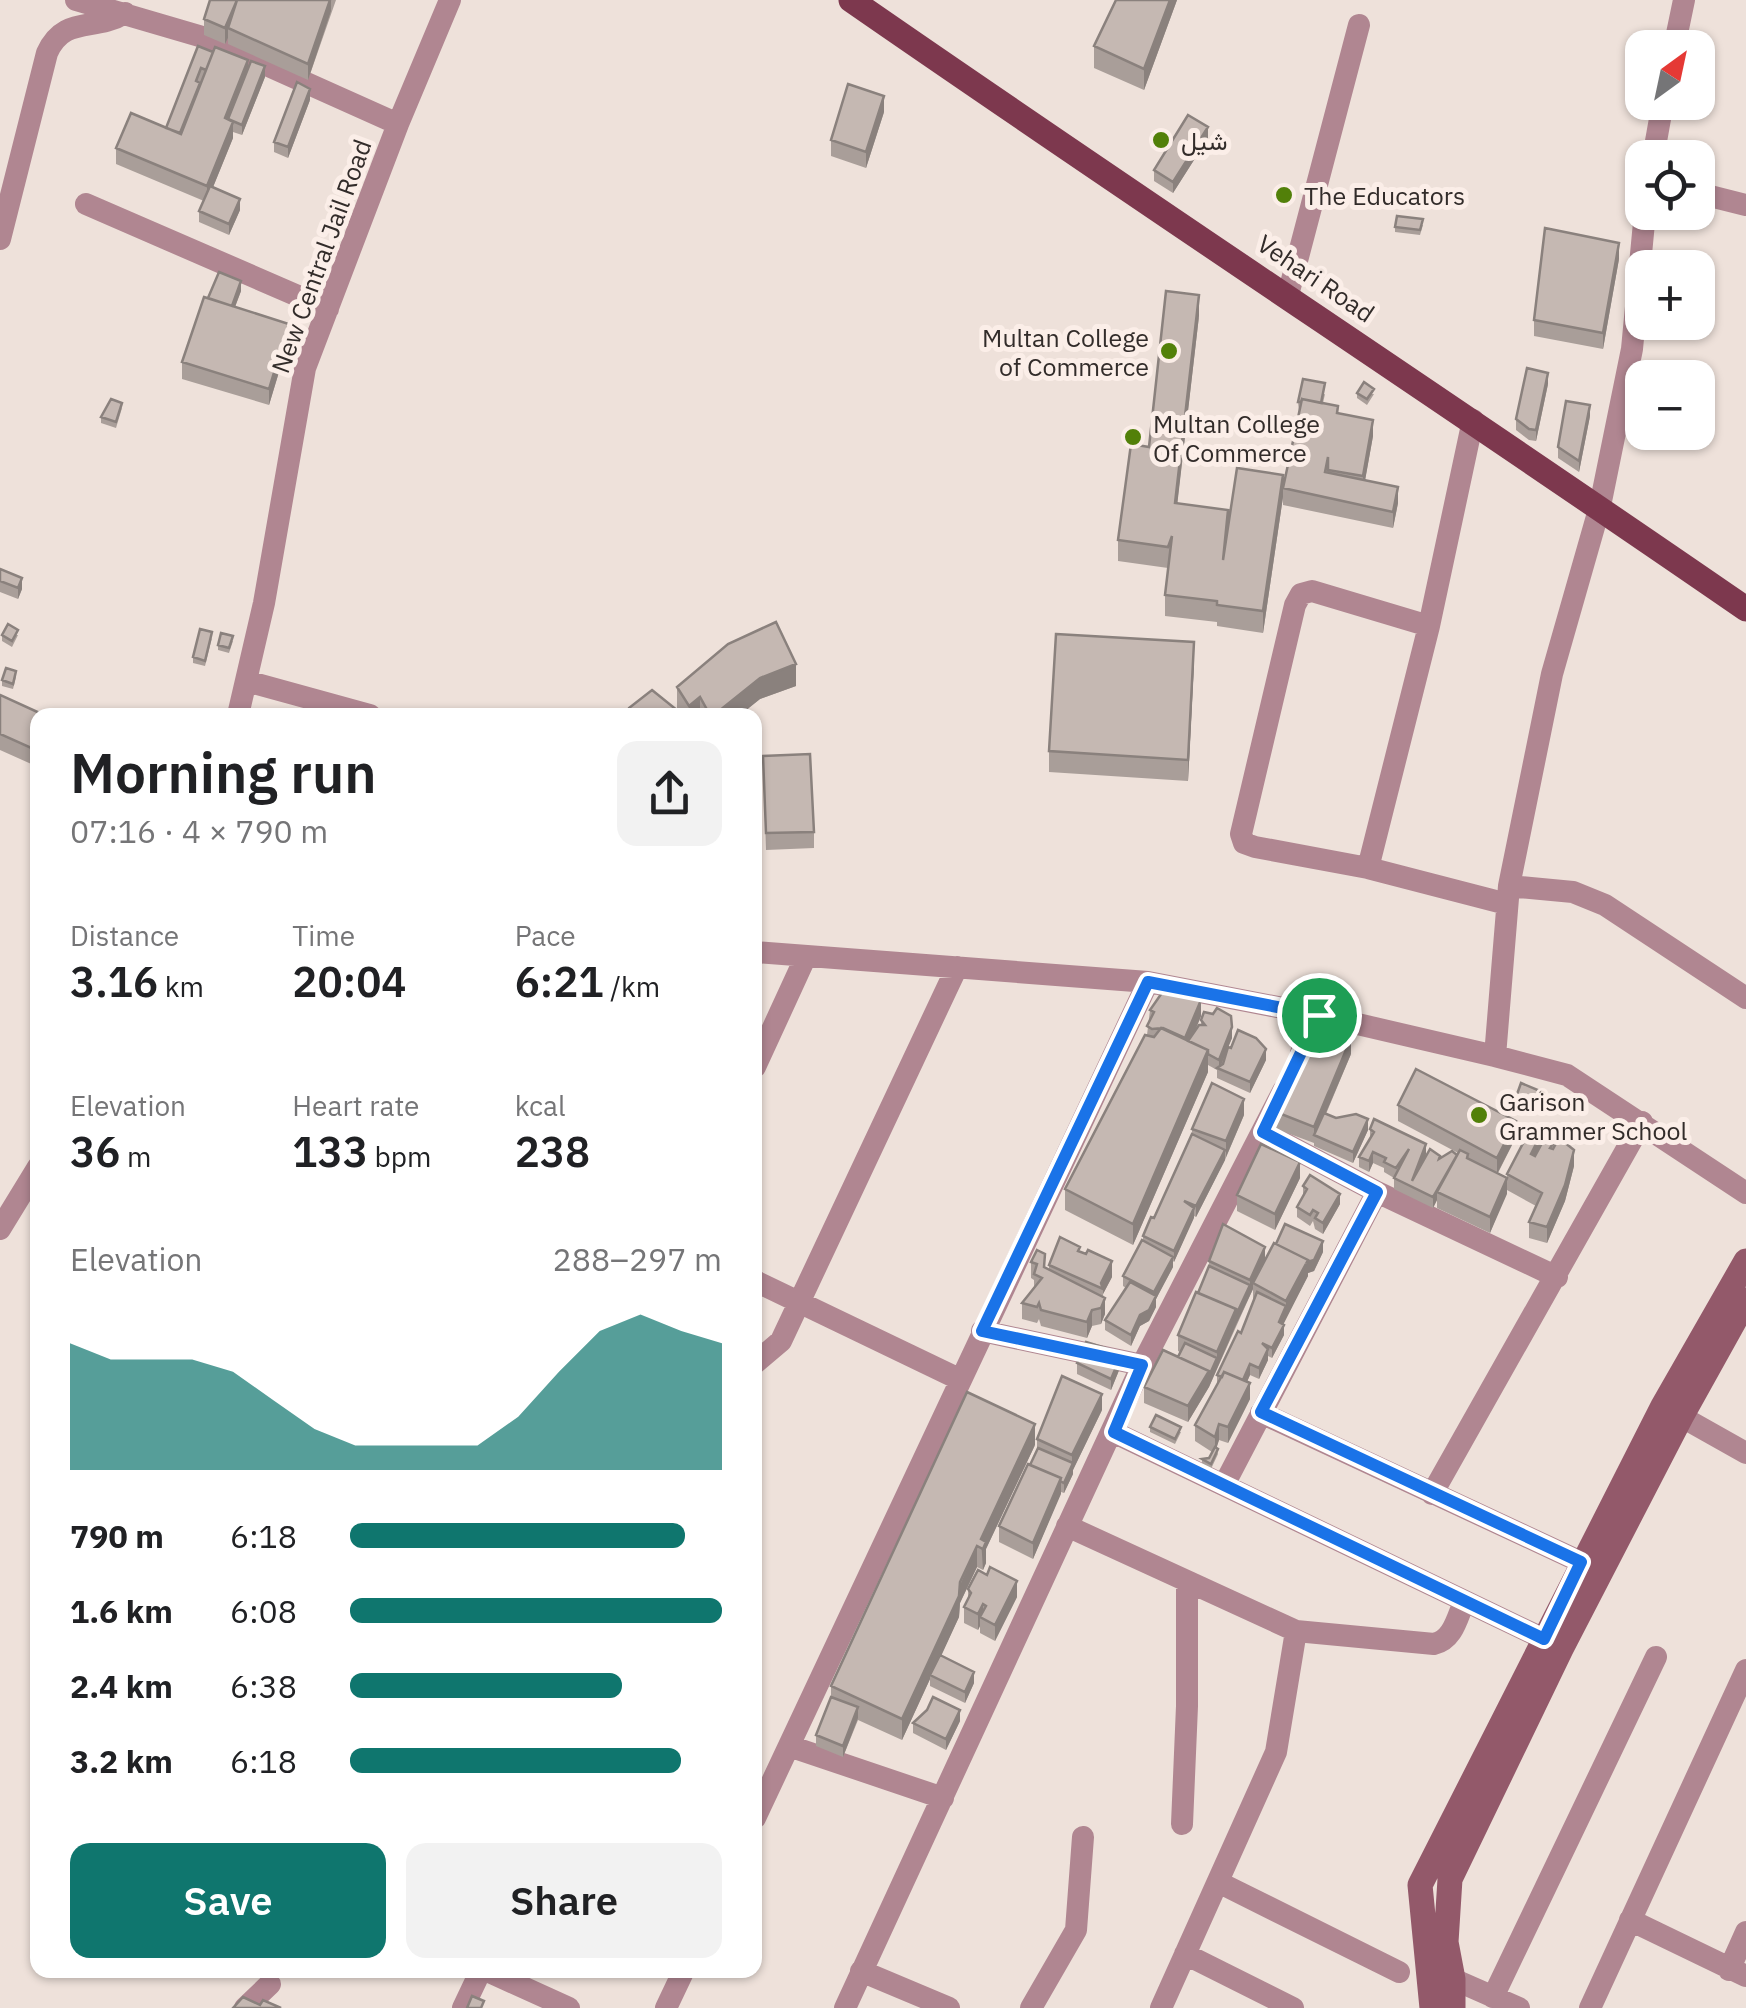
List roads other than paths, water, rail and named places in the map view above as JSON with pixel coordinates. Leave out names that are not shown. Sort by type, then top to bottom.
[{"type":"main road","name":"Vehari Road","points":[[852,0],[1746,609]]},
{"type":"main road","points":[[1453,2008],[1446,1942],[1450,1879],[1746,1261]]},
{"type":"main road","points":[[1432,2008],[1420,1885],[1581,1562],[1746,1300]]},
{"type":"street","points":[[76,0],[206,38],[398,124]]},
{"type":"street","name":"New Central Jail Road","points":[[240,708],[264,603],[306,368],[398,124],[450,0]]},
{"type":"street","points":[[1678,30],[1684,0]]},
{"type":"street","points":[[0,239],[54,38],[70,27],[110,22],[125,12]]},
{"type":"street","points":[[1288,295],[1359,25]]},
{"type":"street","points":[[1715,198],[1746,206]]},
{"type":"street","points":[[86,204],[328,309]]},
{"type":"street","points":[[1495,1056],[1508,895],[1552,674],[1600,506],[1632,349],[1643,230]]},
{"type":"street","points":[[1368,868],[1430,626],[1473,420]]},
{"type":"street","points":[[1430,626],[1312,591],[1301,594],[1295,605],[1242,834],[1244,843],[1508,895],[1573,892],[1605,905],[1746,998]]},
{"type":"street","points":[[246,681],[344,708]]},
{"type":"street","points":[[762,953],[1148,982],[1319,1015],[1495,1056],[1567,1075],[1746,1193]]},
{"type":"street","points":[[762,1052],[806,956]]},
{"type":"street","points":[[762,1358],[782,1342],[957,967]]},
{"type":"street","points":[[762,1803],[1148,982]]},
{"type":"street","points":[[845,2008],[1142,1365],[1319,1015]]},
{"type":"street","points":[[1432,1494],[1558,1277],[1642,1122]]},
{"type":"street","points":[[1263,1132],[1377,1192],[1558,1277]]},
{"type":"street","points":[[0,1229],[30,1180]]},
{"type":"street","points":[[1224,1485],[1377,1192]]},
{"type":"street","points":[[762,1285],[961,1380]]},
{"type":"street","points":[[982,1331],[1142,1365]]},
{"type":"street","points":[[1261,1412],[1581,1562]]},
{"type":"street","points":[[1672,1412],[1746,1453]]},
{"type":"street","points":[[1114,1432],[1544,1639]]},
{"type":"street","points":[[1067,1526],[1296,1630],[1434,1644],[1444,1642],[1452,1632],[1464,1602]]},
{"type":"street","points":[[1182,1824],[1188,1706],[1187,1582]]},
{"type":"street","points":[[1161,2008],[1276,1752],[1296,1630]]},
{"type":"street","points":[[1493,1997],[1656,1657]]},
{"type":"street","points":[[1590,2008],[1746,1670]]},
{"type":"street","points":[[788,1746],[943,1798]]},
{"type":"street","points":[[1031,2008],[1076,1930],[1083,1837]]},
{"type":"street","points":[[1218,1882],[1399,1972]]},
{"type":"street","points":[[1630,1920],[1738,1973],[1746,1932]]},
{"type":"street","points":[[1185,1954],[1293,2008]]},
{"type":"street","points":[[861,1970],[949,2008]]},
{"type":"street","points":[[462,2008],[479,1978]]},
{"type":"street","points":[[501,1978],[569,2008]]},
{"type":"street","points":[[666,2008],[680,1978]]},
{"type":"street","points":[[1453,1980],[1519,2008]]},
{"type":"place","name":"شیل","points":[[1161,140]]},
{"type":"place","name":"The Educators","points":[[1284,195]]},
{"type":"place","name":"Multan College of Commerce","points":[[1169,351]]},
{"type":"place","name":"Multan College Of Commerce","points":[[1133,437]]},
{"type":"place","name":"Garison Grammer School","points":[[1479,1115]]}]
